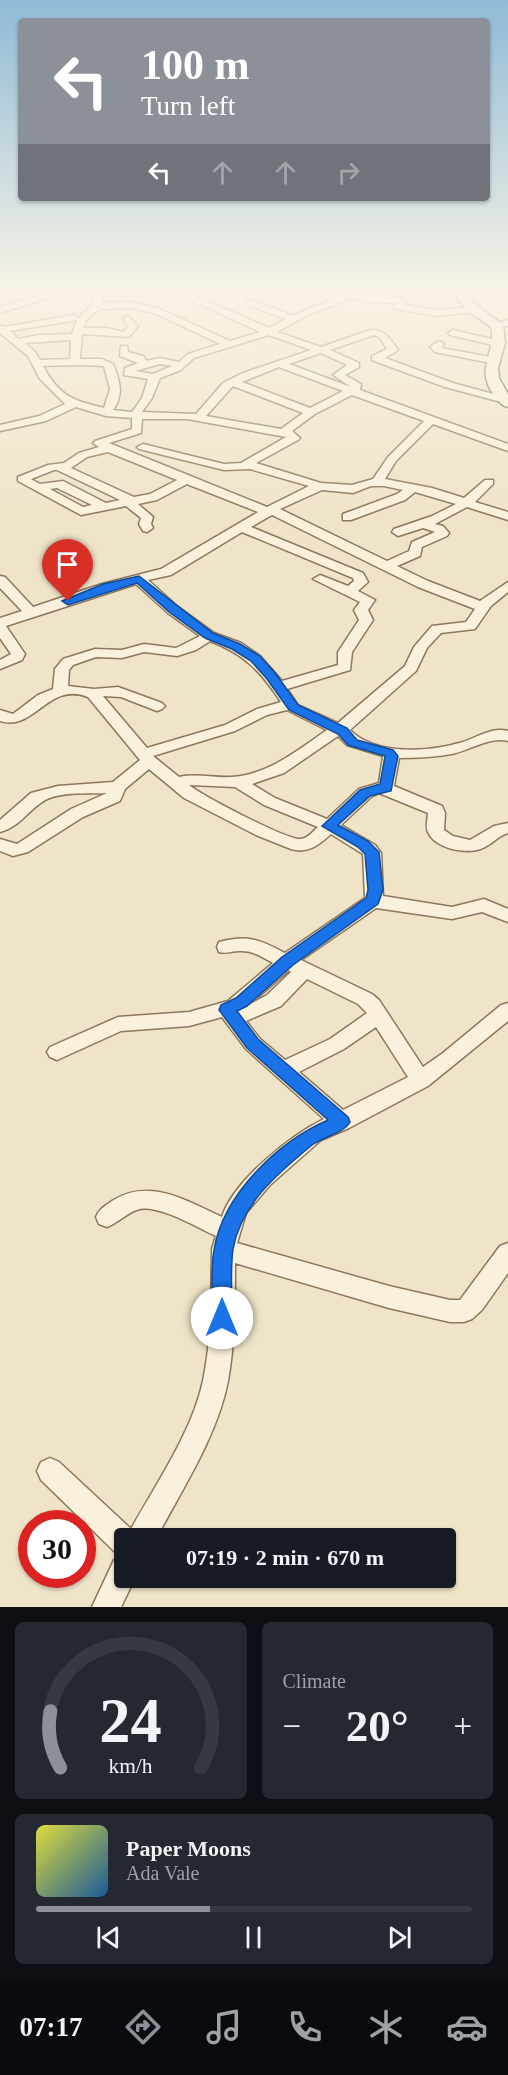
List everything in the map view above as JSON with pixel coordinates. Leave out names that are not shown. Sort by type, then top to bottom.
[{"type":"street","points":[[39,367],[44,377],[62,398],[74,404],[106,413],[199,418],[294,437],[247,462],[247,465]]},
{"type":"street","points":[[106,413],[114,402],[116,391],[110,367]]},
{"type":"street","points":[[137,367],[129,370],[128,373],[154,377],[175,367]]},
{"type":"street","points":[[199,418],[223,389],[233,382],[271,367]]},
{"type":"street","points":[[287,367],[508,448]]},
{"type":"street","points":[[283,433],[311,412],[358,387],[338,375],[352,367]]},
{"type":"street","points":[[400,367],[506,402]]},
{"type":"street","points":[[491,367],[492,382],[506,402]]},
{"type":"street","points":[[154,377],[147,398],[137,415],[137,430],[99,442],[163,471],[270,511],[333,538],[432,588],[483,607]]},
{"type":"street","points":[[233,382],[311,412]]},
{"type":"street","points":[[0,428],[42,419],[74,404]]},
{"type":"street","points":[[377,482],[392,459],[431,420]]},
{"type":"street","points":[[108,447],[83,454],[67,466],[57,466],[23,477],[24,480],[38,488],[59,484],[105,507],[157,495],[187,480]]},
{"type":"street","points":[[143,447],[180,458],[224,467],[247,465],[320,486],[353,489],[377,482],[413,488],[508,516]]},
{"type":"street","points":[[163,471],[180,458]]},
{"type":"street","points":[[57,466],[130,502],[147,517],[144,524],[147,528]]},
{"type":"street","points":[[398,532],[424,524],[469,503],[489,482]]},
{"type":"street","points":[[0,622],[107,587],[171,570],[241,527],[320,486]]},
{"type":"street","points":[[347,517],[401,497],[413,488]]},
{"type":"street","points":[[388,566],[415,553],[416,545],[443,533],[439,529],[424,524]]},
{"type":"street","points":[[241,527],[358,576],[361,582],[350,591]]},
{"type":"street","points":[[310,556],[333,538]]},
{"type":"street","points":[[139,579],[173,610],[209,636],[236,646],[255,659],[289,704],[340,730],[352,742],[389,753],[434,754],[460,748],[497,734],[508,736]]},
{"type":"street","points":[[278,687],[345,667],[345,652],[366,620],[361,610],[368,600],[320,579]]},
{"type":"street","points":[[0,580],[31,613]]},
{"type":"street","points":[[176,783],[193,778],[238,782],[282,770],[340,730],[388,690],[411,668],[421,647],[437,629],[470,626],[483,607],[508,586]]},
{"type":"street","points":[[0,627],[18,654],[0,664]]},
{"type":"street","points":[[60,692],[62,669],[68,662],[95,653],[122,654],[144,648],[177,652],[209,636]]},
{"type":"street","points":[[0,715],[7,719],[21,717],[42,698],[60,692],[81,690],[93,694],[147,757],[176,783],[200,800],[262,831],[297,845],[310,843],[365,793],[377,788],[386,788],[436,810],[437,833],[456,844],[472,847],[479,845],[495,831],[508,828]]},
{"type":"street","points":[[93,694],[104,690],[120,690],[157,706]]},
{"type":"street","points":[[0,845],[14,850],[22,848],[77,813],[114,797],[117,787],[147,757],[230,728],[262,712],[289,704]]},
{"type":"street","points":[[386,788],[392,760],[389,753]]},
{"type":"street","points":[[238,782],[258,797],[329,826],[363,844],[372,852],[375,890],[373,901]]},
{"type":"street","points":[[0,828],[13,820],[38,797],[58,791],[117,787]]},
{"type":"street","points":[[230,1013],[287,961],[373,901],[452,914],[484,905],[508,916]]},
{"type":"street","points":[[226,947],[245,943],[305,969],[365,999],[379,1015],[421,1080]]},
{"type":"street","points":[[57,1052],[118,1024],[256,1012],[272,1004],[305,969]]},
{"type":"street","points":[[147,1528],[198,1432],[215,1383],[222,1335],[226,1240],[236,1209],[262,1178],[313,1134],[342,1122],[421,1080],[508,1010]]},
{"type":"street","points":[[230,1013],[253,1044],[342,1122]]},
{"type":"street","points":[[284,1070],[337,1044],[379,1015]]},
{"type":"street","points":[[107,1217],[131,1202],[147,1199],[160,1202],[226,1240],[420,1305],[457,1313],[465,1311],[473,1303],[508,1253]]},
{"type":"street","points":[[50,1471],[114,1532]]},
{"type":"street","points":[[106,1607],[115,1588]]},
{"type":"route","points":[[68,601],[107,587],[139,579],[173,610],[209,636],[236,646],[260,662],[293,708],[342,731],[352,742],[389,753],[392,760],[386,788],[372,789],[365,793],[329,826],[363,844],[372,852],[375,890],[373,901],[287,961],[242,1002],[227,1010],[253,1044],[342,1122],[313,1134],[262,1178],[236,1209],[224,1249],[222,1318]]}]
